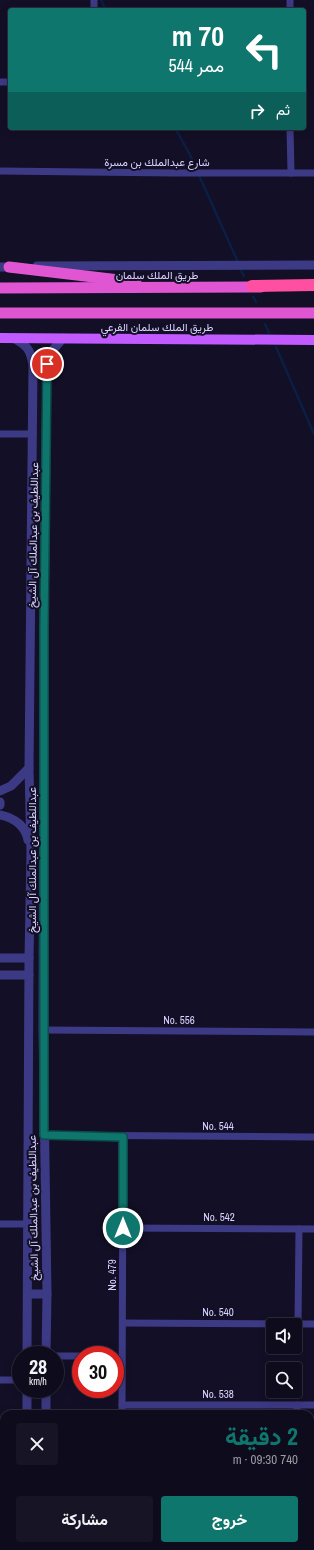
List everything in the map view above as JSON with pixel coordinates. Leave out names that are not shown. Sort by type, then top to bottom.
[{"type":"highway","points":[[4,267],[188,288]]},
{"type":"highway","points":[[252,286],[314,287]]},
{"type":"highway","name":"طريق الملك سلمان","points":[[0,288],[188,288],[252,286]]},
{"type":"highway","points":[[0,312],[314,313]]},
{"type":"main road","name":"طريق الملك سلمان الفرعي","points":[[0,338],[314,340]]},
{"type":"street","points":[[290,130],[291,172]]},
{"type":"street","name":"شارع عبدالملك بن مسرة","points":[[0,171],[314,173]]},
{"type":"street","points":[[4,267],[314,265]]},
{"type":"street","name":"عبداللطيف بن عبدالملك آل الشيخ","points":[[11,338],[23,343],[28,349],[32,357],[33,366],[29,768],[28,1346]]},
{"type":"street","points":[[33,366],[43,362],[47,364],[52,351],[64,338]]},
{"type":"street","name":"عبداللطيف بن عبدالملك آل الشيخ","points":[[46,1346],[47,1294],[43,1030],[44,629],[47,364]]},
{"type":"street","points":[[0,434],[33,434]]},
{"type":"street","points":[[0,791],[11,786],[29,768]]},
{"type":"street","points":[[0,815],[12,818],[26,831],[30,853]]},
{"type":"street","points":[[0,958],[29,958]]},
{"type":"street","points":[[13,958],[19,959],[23,965],[22,969],[14,975]]},
{"type":"street","points":[[0,975],[29,975]]},
{"type":"street","name":"No. 556","points":[[43,1030],[314,1032]]},
{"type":"street","name":"No. 544","points":[[44,1135],[123,1137],[314,1137]]},
{"type":"street","name":"No. 479","points":[[120,1346],[123,1323],[123,1137]]},
{"type":"street","points":[[0,1224],[28,1224]]},
{"type":"street","name":"No. 542","points":[[123,1228],[314,1229]]},
{"type":"street","points":[[298,1318],[299,1229]]},
{"type":"street","points":[[28,1294],[47,1294]]},
{"type":"street","name":"No. 540","points":[[123,1323],[266,1324]]},
{"type":"street","name":"No. 540","points":[[302,1324],[314,1324]]},
{"type":"street","points":[[0,1380],[12,1380]]},
{"type":"street","points":[[27,1398],[27,1410]]},
{"type":"street","points":[[46,1398],[46,1410]]},
{"type":"street","name":"No. 479","points":[[121,1398],[122,1410]]},
{"type":"street","name":"No. 538","points":[[122,1405],[314,1405]]},
{"type":"street","points":[[297,1405],[297,1410]]},
{"type":"waterway","points":[[101,0],[105,8]]},
{"type":"waterway","points":[[176,130],[189,153],[237,260]]},
{"type":"waterway","points":[[241,270],[244,276]]},
{"type":"waterway","points":[[253,297],[256,302]]},
{"type":"waterway","points":[[265,324],[269,333]]},
{"type":"waterway","points":[[276,347],[314,434]]},
{"type":"route","points":[[47,364],[44,629],[44,1135],[123,1137],[123,1228]]}]
